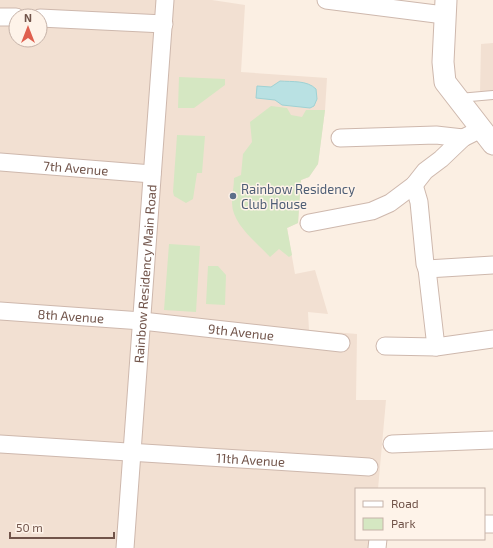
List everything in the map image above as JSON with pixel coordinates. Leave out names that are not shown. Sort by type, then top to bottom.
[{"type":"street","name":"Rainbow Residency Main Road","points":[[125,548],[165,0]]},
{"type":"street","points":[[326,0],[445,8],[443,62],[445,82],[487,137]]},
{"type":"street","points":[[48,18],[164,24]]},
{"type":"street","points":[[340,138],[436,135],[462,138],[487,137]]},
{"type":"street","points":[[309,223],[372,211],[390,203],[414,185],[425,171],[441,159],[462,138]]},
{"type":"street","name":"7th Avenue","points":[[0,162],[152,174]]},
{"type":"street","points":[[414,185],[420,202],[425,264],[427,269],[436,347]]},
{"type":"street","points":[[427,269],[493,266]]},
{"type":"street","name":"8th Avenue","points":[[0,311],[142,321]]},
{"type":"street","name":"9th Avenue","points":[[142,321],[341,343]]},
{"type":"street","points":[[385,346],[436,347],[493,339]]},
{"type":"street","points":[[392,444],[493,440]]},
{"type":"street","name":"11th Avenue","points":[[0,444],[369,467]]},
{"type":"lane","points":[[457,98],[493,95]]},
{"type":"shaded area","points":[[0,0],[212,0],[245,5],[241,72],[327,78],[325,110],[318,164],[309,177],[301,180],[298,223],[287,228],[295,274],[315,270],[328,314],[308,312],[309,330],[357,334],[356,400],[386,400],[378,488],[355,488],[355,540],[374,540],[374,548],[0,548]]},
{"type":"shaded area","points":[[493,43],[493,91],[480,93],[481,44]]},
{"type":"green space","points":[[179,77],[225,79],[225,85],[194,108],[178,108]]},
{"type":"green space","points":[[271,106],[287,108],[291,115],[302,117],[306,110],[325,110],[318,164],[309,177],[301,180],[298,223],[287,228],[292,255],[289,257],[279,249],[270,257],[241,226],[233,211],[232,203],[234,178],[241,175],[243,154],[252,142],[250,122]]},
{"type":"green space","points":[[177,135],[205,136],[202,173],[197,173],[193,199],[186,203],[174,196],[173,192]]},
{"type":"green space","points":[[169,244],[200,246],[196,312],[164,310]]},
{"type":"green space","points":[[208,266],[218,266],[226,275],[225,305],[206,304]]},
{"type":"water","points":[[280,81],[299,82],[312,86],[316,89],[317,99],[314,106],[310,108],[282,105],[275,100],[256,98],[257,86],[271,87]]},
{"type":"place","name":"Rainbow Residency Club House","points":[[233,196]]}]
